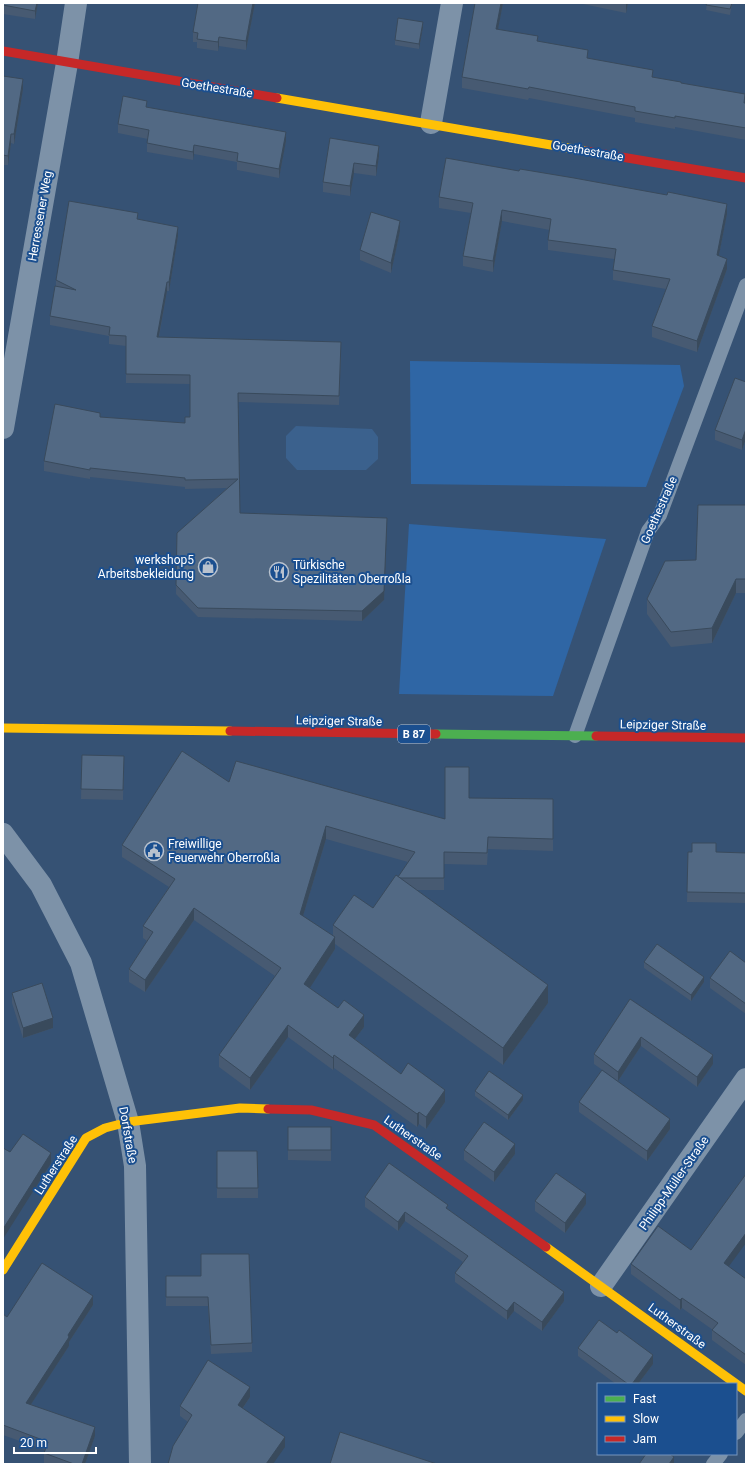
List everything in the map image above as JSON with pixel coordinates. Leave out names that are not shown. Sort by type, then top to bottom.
[{"type":"street","name":"Herressener Weg","points":[[3,428],[67,63],[76,3]]},
{"type":"street","points":[[431,123],[452,3]]},
{"type":"street","name":"Goethestraße","points":[[3,51],[746,178]]},
{"type":"street","name":"Leipziger Straße","points":[[3,728],[746,738]]},
{"type":"street","name":"Dorfstraße","points":[[3,834],[41,885],[81,963],[128,1122],[135,1166],[140,1464]]},
{"type":"street","name":"Philipp-Müller-Straße","points":[[601,1286],[746,1079]]},
{"type":"street","name":"Lutherstraße","points":[[3,1270],[86,1138],[105,1128],[128,1122],[240,1108],[310,1110],[374,1126],[601,1286],[735,1383]]},
{"type":"street","name":"Lutherstraße","points":[[737,1384],[746,1391]]},
{"type":"lane","name":"Goethestraße","points":[[575,736],[648,531],[660,515],[746,285]]},
{"type":"lane","points":[[737,1432],[746,1420]]},
{"type":"lane","points":[[714,1464],[720,1455]]},
{"type":"shaded area","points":[[410,361],[680,365],[684,386],[646,487],[411,484]]},
{"type":"shaded area","points":[[296,426],[372,429],[378,437],[378,459],[366,470],[297,470],[286,458],[286,436]]},
{"type":"shaded area","points":[[409,524],[606,539],[553,696],[399,694]]},
{"type":"building","points":[[3,3],[37,3],[35,11],[3,5]]},
{"type":"building","points":[[198,3],[253,3],[246,41],[219,37],[218,42],[197,39],[198,33],[193,32]]},
{"type":"building","points":[[475,3],[501,3],[496,29],[538,36],[537,41],[588,50],[587,58],[653,70],[652,77],[745,94],[744,103],[746,103],[746,128],[635,111],[635,107],[529,87],[528,89],[462,77]]},
{"type":"building","points":[[707,3],[732,3],[730,9],[706,5]]},
{"type":"building","points":[[398,18],[423,22],[419,44],[395,40]]},
{"type":"building","points":[[3,76],[23,79],[14,134],[11,134],[8,156],[3,155]]},
{"type":"building","points":[[123,96],[147,101],[146,107],[286,132],[279,169],[237,161],[238,153],[194,145],[193,152],[147,143],[149,130],[118,124]]},
{"type":"building","points":[[330,138],[379,146],[376,166],[354,163],[350,186],[323,182]]},
{"type":"building","points":[[446,158],[519,171],[520,169],[574,178],[667,195],[668,192],[727,204],[717,255],[727,259],[697,341],[652,326],[670,279],[613,270],[616,249],[548,240],[551,219],[502,210],[493,261],[463,256],[473,203],[439,197]]},
{"type":"building","points":[[69,201],[138,213],[137,219],[178,227],[169,282],[167,282],[157,337],[341,342],[339,396],[238,393],[240,513],[387,518],[384,591],[362,611],[198,608],[176,585],[177,533],[238,479],[185,480],[185,478],[90,468],[90,470],[44,461],[55,404],[100,413],[100,417],[185,423],[185,417],[190,417],[190,375],[126,374],[126,336],[109,335],[110,327],[50,316],[55,286],[76,290],[56,280]]},
{"type":"building","points":[[371,212],[400,221],[391,263],[360,250]]},
{"type":"building","points":[[735,378],[746,382],[746,429],[742,440],[715,430]]},
{"type":"building","points":[[698,505],[746,505],[746,579],[736,579],[712,628],[671,632],[647,599],[665,561],[696,560]]},
{"type":"building","points":[[182,751],[229,782],[236,761],[445,819],[445,767],[469,767],[469,798],[553,799],[553,839],[488,837],[487,853],[444,852],[444,878],[399,878],[398,877],[415,852],[326,826],[300,914],[335,937],[304,984],[338,1008],[344,1000],[364,1015],[349,1035],[401,1074],[408,1063],[445,1090],[426,1117],[419,1112],[417,1114],[334,1055],[333,1058],[288,1025],[250,1078],[219,1055],[281,968],[194,908],[145,980],[129,969],[153,932],[143,926],[175,879],[122,845]]},
{"type":"building","points":[[82,755],[124,756],[123,790],[81,789]]},
{"type":"building","points":[[692,843],[716,843],[716,852],[746,853],[746,893],[687,892],[688,852],[692,852]]},
{"type":"building","points":[[396,875],[548,985],[503,1048],[333,925],[354,895],[373,908]]},
{"type":"building","points":[[657,944],[704,977],[691,995],[644,962]]},
{"type":"building","points":[[730,951],[746,963],[746,1004],[710,978]]},
{"type":"building","points":[[42,983],[53,1018],[23,1028],[12,993]]},
{"type":"building","points":[[630,999],[713,1055],[697,1077],[641,1037],[618,1072],[594,1054]]},
{"type":"building","points":[[602,1070],[670,1119],[647,1151],[579,1102]]},
{"type":"building","points":[[489,1071],[523,1095],[508,1115],[475,1091]]},
{"type":"building","points":[[484,1122],[515,1144],[494,1172],[464,1150]]},
{"type":"building","points":[[288,1127],[331,1127],[331,1150],[288,1150]]},
{"type":"building","points":[[23,1134],[51,1153],[3,1229],[3,1148],[10,1152]]},
{"type":"building","points":[[217,1151],[257,1151],[258,1188],[217,1188]]},
{"type":"building","points":[[389,1163],[448,1205],[446,1208],[564,1292],[542,1322],[514,1302],[507,1311],[455,1273],[468,1256],[405,1212],[398,1222],[365,1197]]},
{"type":"building","points":[[556,1173],[586,1194],[565,1223],[535,1201]]},
{"type":"building","points":[[746,1174],[746,1233],[724,1263],[746,1279],[746,1355],[712,1330],[718,1323],[682,1298],[680,1300],[631,1264],[658,1226],[691,1250]]},
{"type":"building","points":[[201,1254],[249,1254],[252,1343],[211,1345],[208,1297],[166,1297],[166,1276],[201,1276]]},
{"type":"building","points":[[42,1263],[93,1296],[68,1335],[69,1337],[26,1403],[95,1427],[82,1464],[74,1464],[44,1453],[48,1442],[3,1425],[3,1314],[7,1317]]},
{"type":"building","points":[[599,1320],[617,1333],[619,1330],[653,1355],[633,1383],[627,1383],[578,1348]]},
{"type":"building","points":[[208,1360],[250,1387],[238,1405],[285,1437],[266,1464],[168,1464],[173,1446],[192,1415],[180,1406]]},
{"type":"building","points":[[340,1432],[437,1464],[330,1464]]},
{"type":"building","points":[[645,1455],[671,1455],[674,1457],[669,1464],[639,1464]]},
{"type":"traffic: fast","points":[[436,734],[596,736]]},
{"type":"traffic: slow","points":[[277,98],[586,151]]},
{"type":"traffic: slow","points":[[3,728],[230,731]]},
{"type":"traffic: slow","points":[[3,1270],[86,1138],[105,1128],[128,1122],[240,1108],[268,1109]]},
{"type":"traffic: slow","points":[[546,1247],[735,1383]]},
{"type":"traffic: slow","points":[[737,1385],[746,1391]]},
{"type":"traffic: jam","points":[[3,51],[277,98]]},
{"type":"traffic: jam","points":[[586,151],[746,178]]},
{"type":"traffic: jam","points":[[230,731],[436,734]]},
{"type":"traffic: jam","points":[[596,736],[746,738]]},
{"type":"traffic: jam","points":[[268,1109],[311,1110],[374,1125],[546,1247]]},
{"type":"place","name":"werkshop5 Arbeitsbekleidung","points":[[208,567]]},
{"type":"place","name":"Türkische Spezilitäten Oberroßla","points":[[279,572]]},
{"type":"place","name":"Freiwillige Feuerwehr Oberroßla","points":[[154,851]]}]
